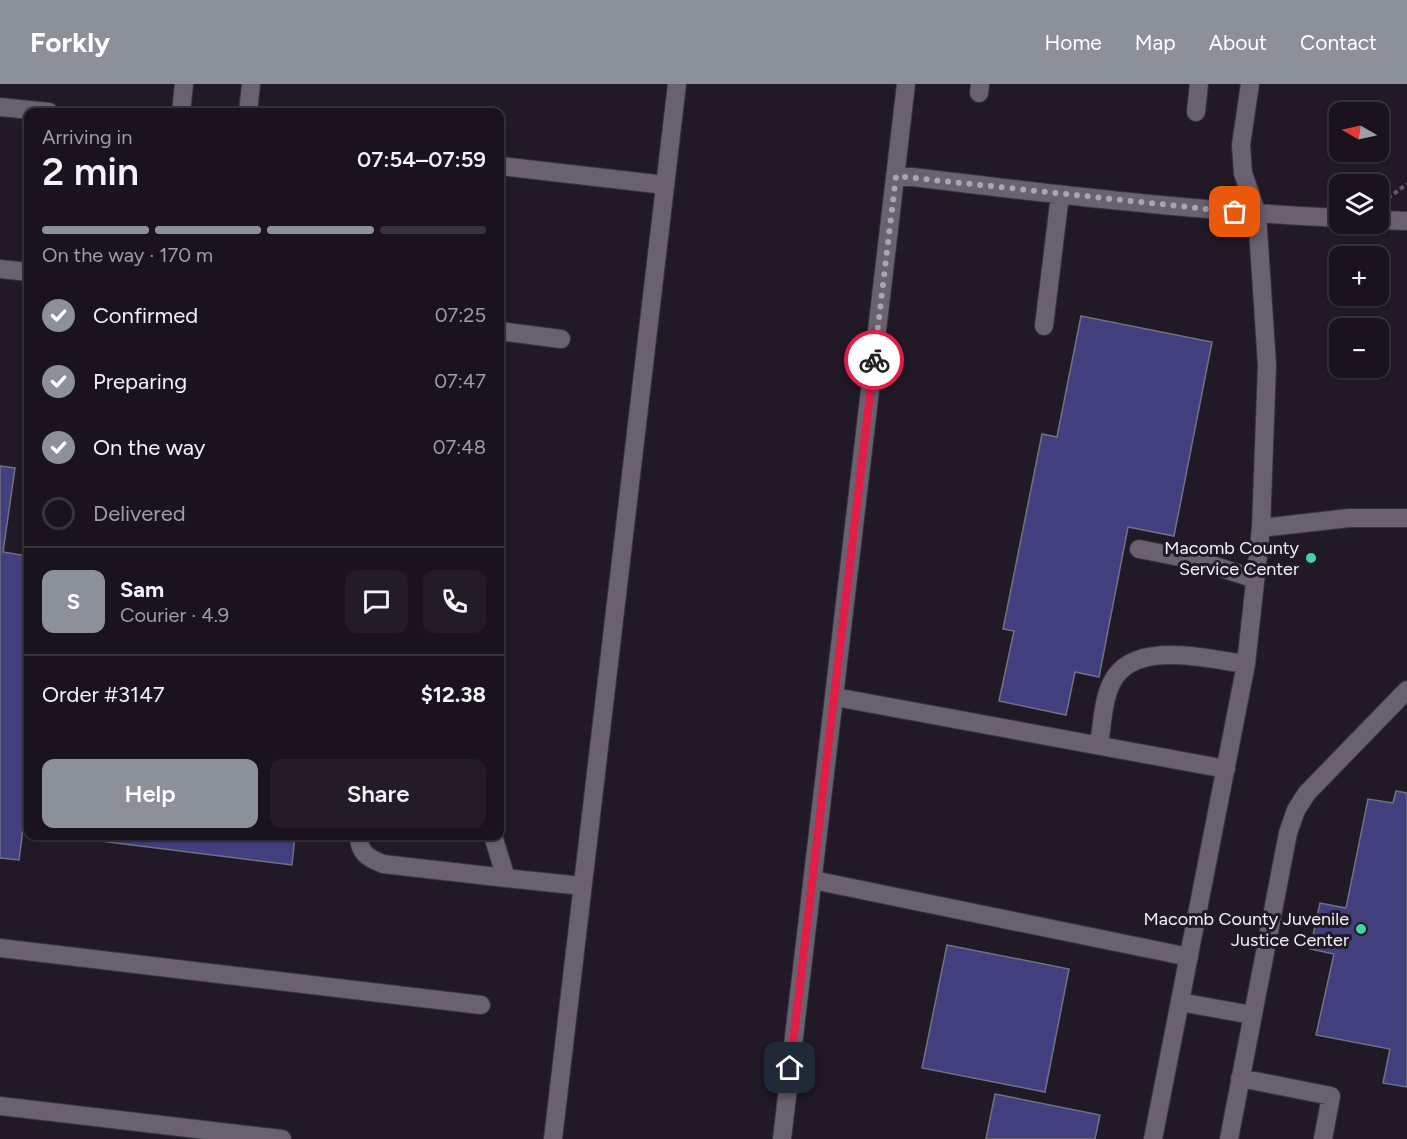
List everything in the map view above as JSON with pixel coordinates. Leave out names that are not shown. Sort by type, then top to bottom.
[{"type":"street","points":[[181,108],[184,84]]},
{"type":"street","points":[[248,108],[251,84]]},
{"type":"street","points":[[553,1139],[677,84]]},
{"type":"street","points":[[782,1139],[906,84]]},
{"type":"street","points":[[1196,112],[1198,84]]},
{"type":"street","points":[[1153,1139],[1246,664],[1261,528],[1267,365],[1257,214],[1243,173],[1241,145],[1250,84]]},
{"type":"street","points":[[0,107],[24,109]]},
{"type":"street","points":[[504,166],[665,185]]},
{"type":"street","points":[[896,176],[1257,214],[1329,217]]},
{"type":"street","points":[[1044,326],[1060,195]]},
{"type":"street","points":[[1389,220],[1407,221]]},
{"type":"street","points":[[0,269],[24,272]]},
{"type":"street","points":[[504,332],[561,339]]},
{"type":"street","points":[[1261,528],[1348,518],[1407,518]]},
{"type":"street","points":[[1139,549],[1200,561],[1255,579]]},
{"type":"street","points":[[1099,745],[1111,684],[1120,669],[1135,659],[1158,655],[1246,664]]},
{"type":"street","points":[[1229,1139],[1288,833],[1296,810],[1307,794],[1407,690]]},
{"type":"street","points":[[835,697],[1226,769]]},
{"type":"street","points":[[359,840],[359,846],[368,858],[384,864],[582,886]]},
{"type":"street","points":[[494,840],[506,878]]},
{"type":"street","points":[[813,880],[1189,957]]},
{"type":"street","points":[[0,948],[481,1005]]},
{"type":"street","points":[[1180,1002],[1252,1015]]},
{"type":"street","points":[[1240,1078],[1331,1096],[1323,1139]]},
{"type":"street","points":[[0,1106],[243,1137],[282,1139]]},
{"type":"path","points":[[1389,198],[1407,184]]},
{"type":"building","points":[[1081,316],[1212,342],[1174,536],[1128,527],[1099,677],[1075,672],[1066,715],[999,701],[1014,631],[1003,629],[1042,434],[1057,437]]},
{"type":"building","points":[[0,466],[15,468],[3,552],[24,556],[24,821],[19,860],[0,858]]},
{"type":"building","name":"Macomb County Juvenile Justice Center","points":[[1396,791],[1407,793],[1407,1087],[1383,1083],[1390,1049],[1316,1035],[1334,954],[1310,949],[1320,903],[1346,908],[1368,799],[1393,803]]},
{"type":"building","points":[[92,840],[295,840],[292,865]]},
{"type":"building","points":[[947,945],[1069,969],[1045,1092],[922,1068]]},
{"type":"building","points":[[995,1094],[1100,1115],[1095,1139],[986,1139]]},
{"type":"way so far","points":[[874,360],[896,176],[1235,212]]},
{"type":"place","name":"Macomb County Service Center","points":[[1311,558]]},
{"type":"place","name":"Macomb County Juvenile Justice Center","points":[[1361,929]]},
{"type":"route","points":[[790,1068],[874,360]]}]
